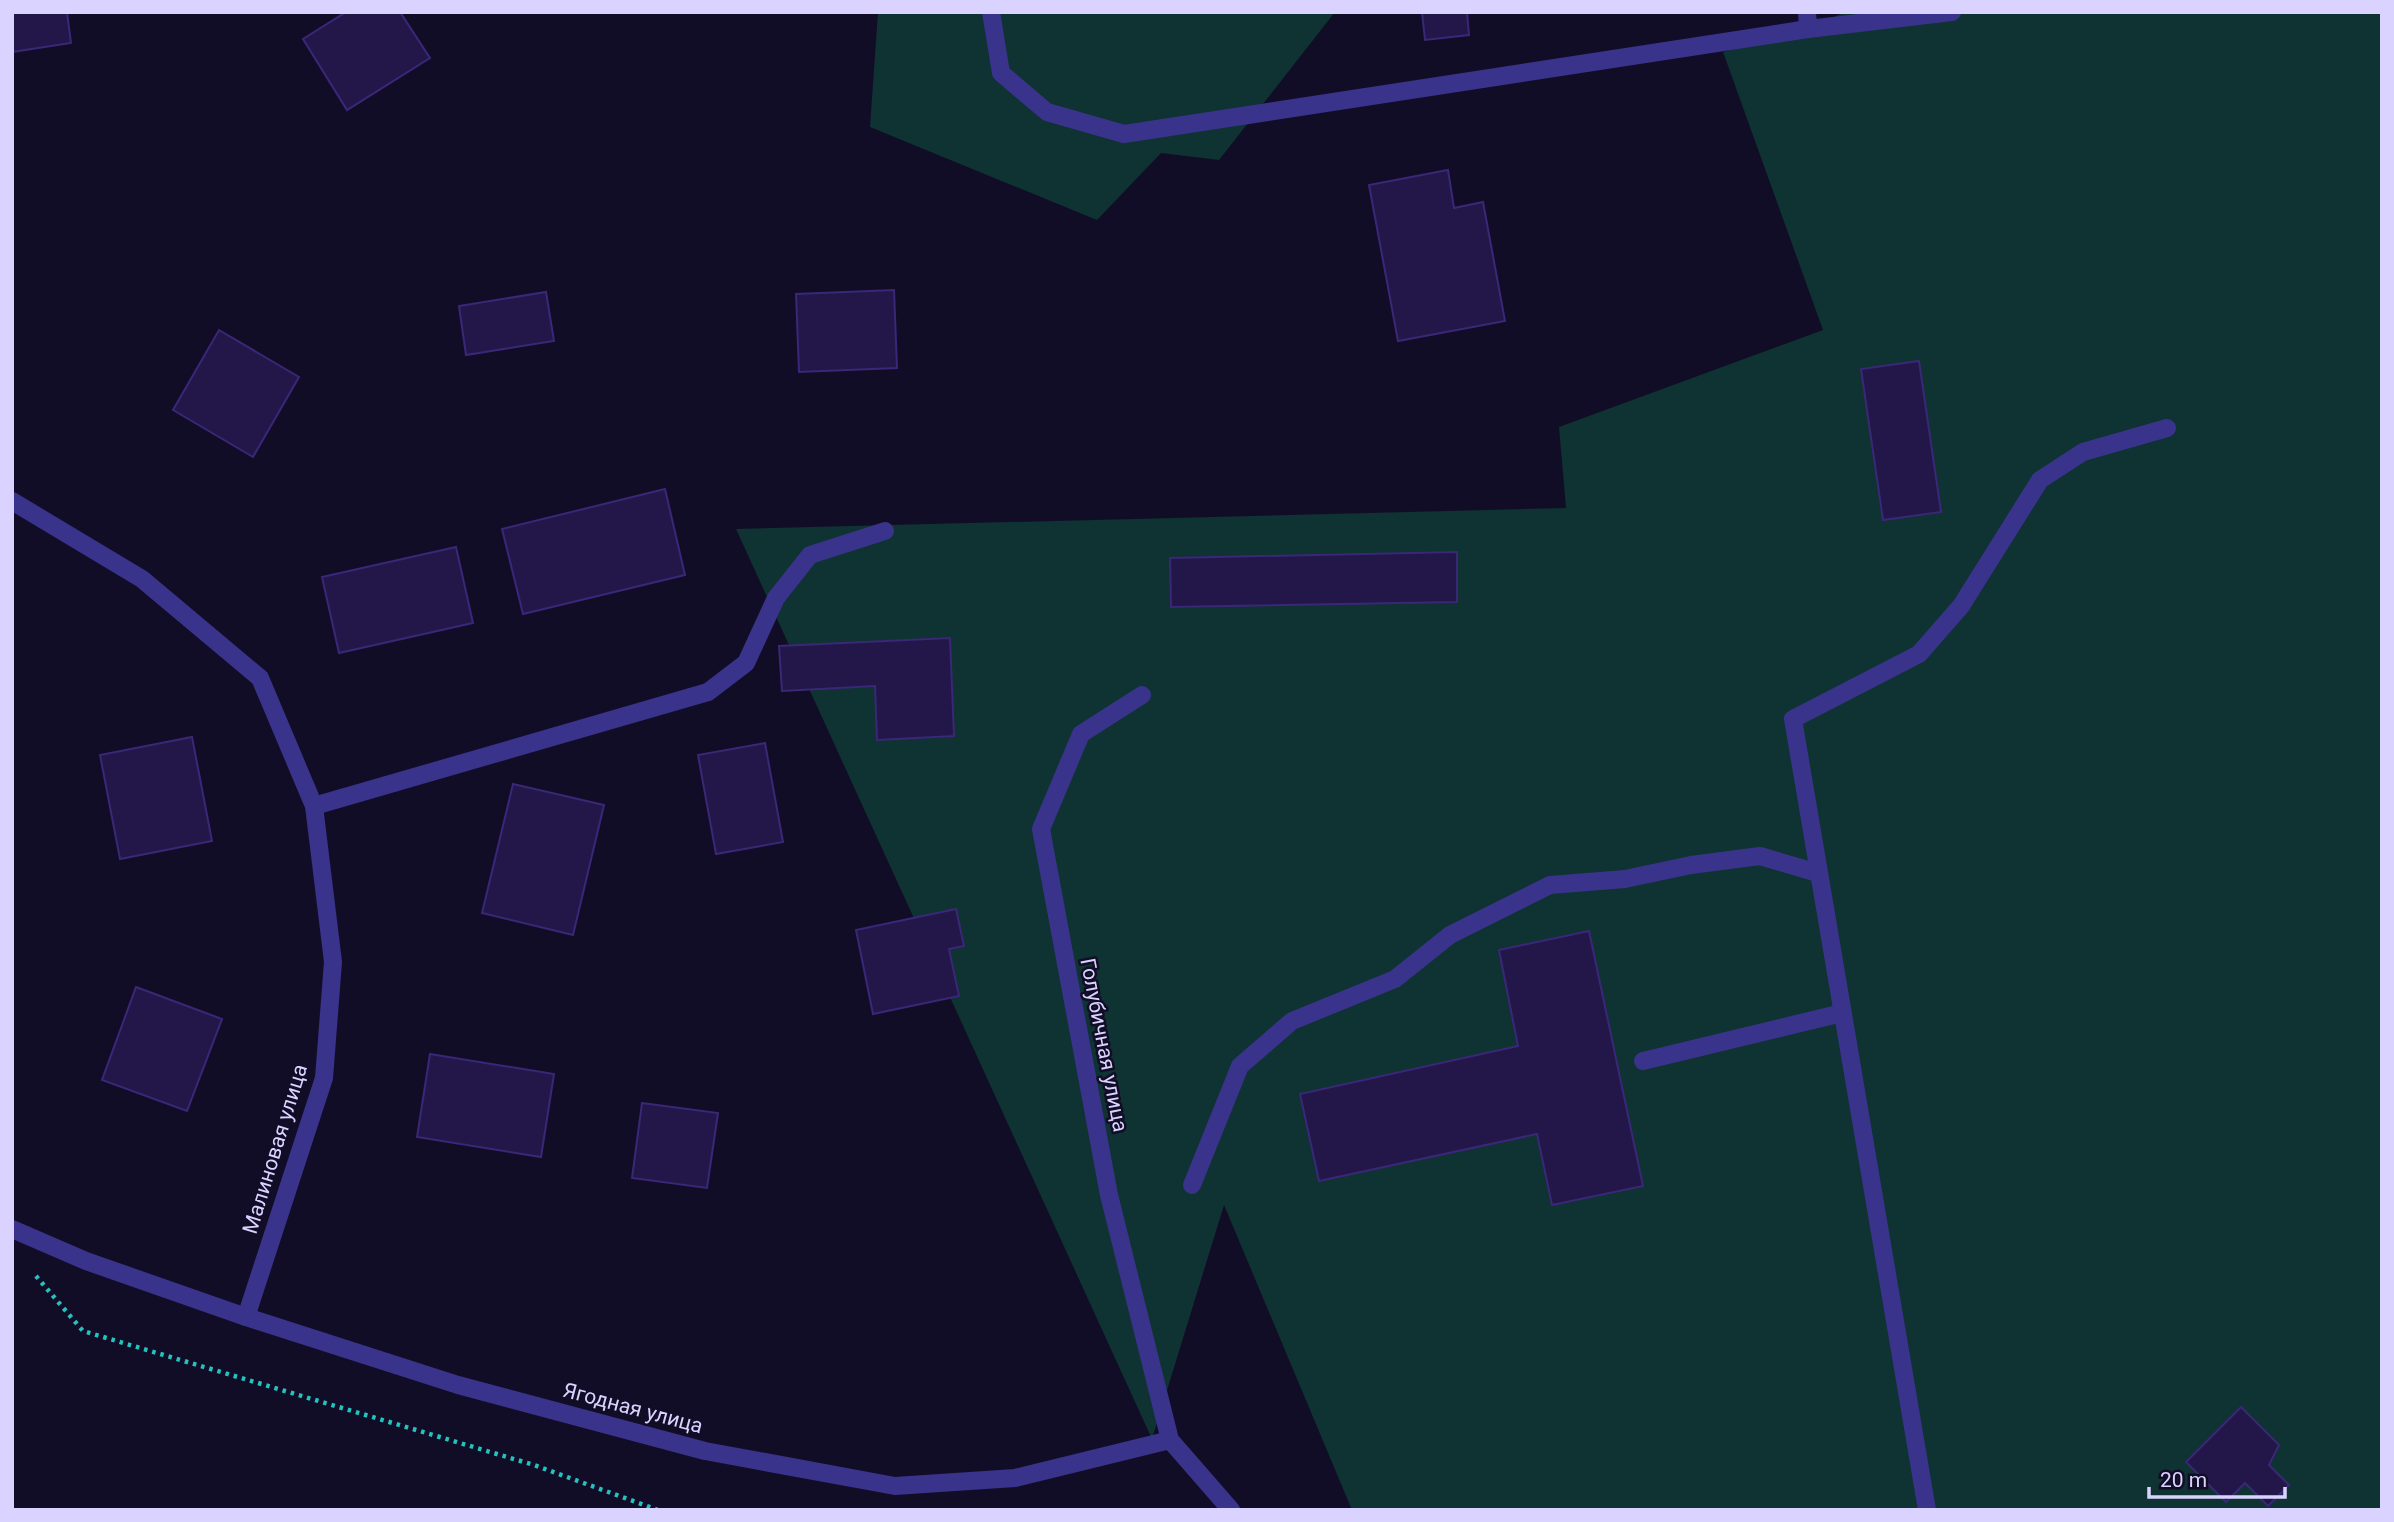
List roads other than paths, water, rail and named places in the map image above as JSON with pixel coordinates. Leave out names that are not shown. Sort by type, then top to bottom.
[{"type":"street","points":[[991,12],[1001,73],[1047,112],[1124,134],[1807,21],[1952,12]]},
{"type":"street","points":[[1927,1510],[1793,719],[1919,653],[1961,606],[2040,480],[2083,452],[2166,428]]},
{"type":"street","name":"Малиновая улица","points":[[12,501],[142,579],[260,678],[314,806],[333,962],[324,1078],[246,1317]]},
{"type":"street","points":[[314,806],[708,692],[746,663],[776,598],[810,555],[885,531]]},
{"type":"street","name":"Голубичная улица","points":[[1142,695],[1081,734],[1041,829],[1109,1195],[1170,1440]]},
{"type":"street","points":[[1192,1185],[1240,1066],[1292,1021],[1395,979],[1450,935],[1550,886],[1625,879],[1691,865],[1760,856],[1818,873]]},
{"type":"street","points":[[1643,1061],[1842,1013]]},
{"type":"street","name":"Ягодная улица","points":[[12,1229],[86,1261],[246,1317],[458,1385],[705,1451],[895,1486],[1015,1478],[1170,1440]]},
{"type":"street","points":[[1170,1440],[1231,1510]]}]
